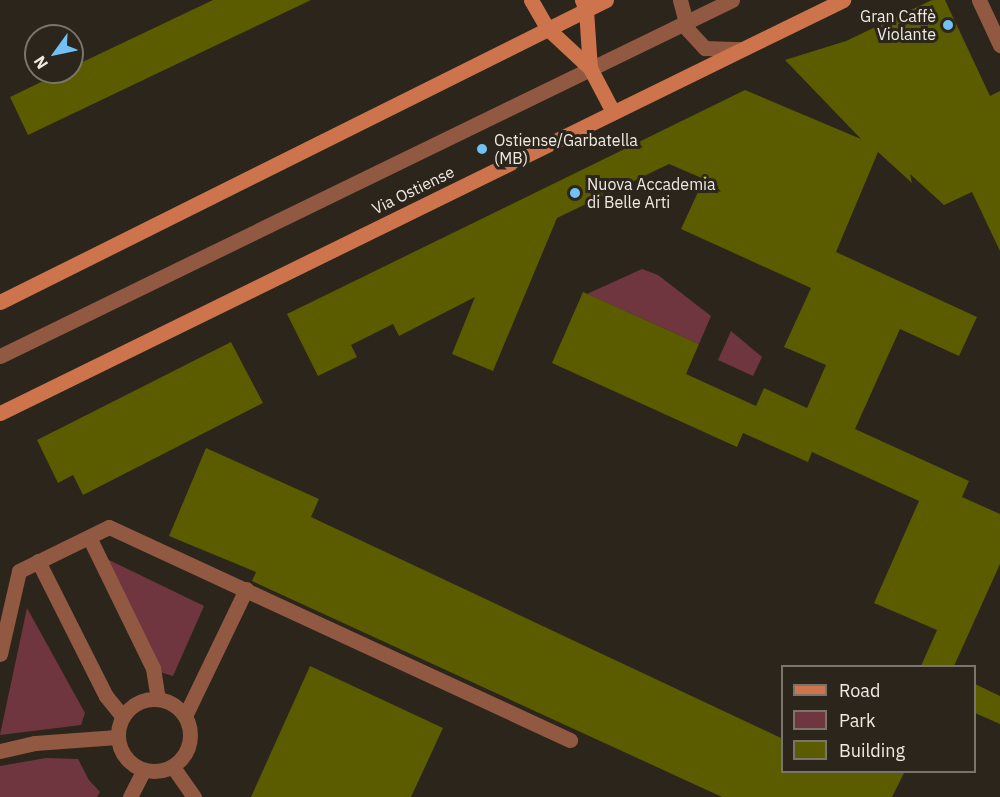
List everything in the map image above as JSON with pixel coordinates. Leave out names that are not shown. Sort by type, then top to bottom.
[{"type":"main road","points":[[531,0],[548,28],[590,68],[613,112]]},
{"type":"main road","points":[[0,302],[548,28],[584,5],[606,0]]},
{"type":"main road","name":"Via Ostiense","points":[[0,413],[843,0]]},
{"type":"main road","points":[[584,5],[590,68]]},
{"type":"street","points":[[680,0],[685,23],[705,48],[744,49]]},
{"type":"street","name":"Via Ostiense","points":[[0,356],[732,0]]},
{"type":"street","points":[[979,0],[1000,45]]},
{"type":"street","points":[[0,654],[19,571],[109,527],[246,588],[570,740]]},
{"type":"street","points":[[89,537],[153,668],[158,698]]},
{"type":"street","points":[[38,561],[106,696],[123,717]]},
{"type":"street","points":[[185,716],[246,588]]},
{"type":"street","points":[[158,698],[172,703],[185,716],[191,733],[186,753],[173,767],[143,771],[126,758],[117,737],[123,717],[139,702],[158,698]]},
{"type":"street","points":[[0,751],[35,743],[117,737]]},
{"type":"street","points":[[173,767],[194,797]]},
{"type":"street","points":[[130,797],[143,771]]},
{"type":"green space","points":[[642,269],[658,275],[711,316],[699,344],[587,294]]},
{"type":"green space","points":[[731,331],[762,357],[753,376],[718,360]]},
{"type":"green space","points":[[105,558],[204,606],[173,676],[160,672]]},
{"type":"green space","points":[[27,608],[85,713],[81,725],[0,735]]},
{"type":"green space","points":[[46,758],[78,759],[89,780],[100,792],[97,797],[0,797],[0,766]]},
{"type":"building","points":[[213,0],[311,0],[28,135],[10,97],[37,84],[84,84],[84,61]]},
{"type":"building","points":[[932,0],[945,0],[990,96],[1000,91],[1000,251],[972,192],[944,205],[910,174],[912,183],[878,152],[836,252],[977,317],[959,356],[900,329],[855,429],[969,481],[962,497],[1000,514],[1000,564],[954,665],[921,665],[937,630],[874,603],[919,501],[812,452],[808,462],[743,433],[737,447],[552,363],[583,292],[699,344],[686,374],[756,406],[764,388],[807,408],[826,365],[784,347],[811,288],[681,229],[704,179],[669,164],[557,218],[493,371],[452,354],[475,297],[399,336],[393,324],[351,345],[357,357],[318,376],[287,314],[745,90],[861,139],[785,60],[846,41]]},
{"type":"building","points":[[231,342],[263,403],[83,495],[73,475],[58,483],[37,440]]},
{"type":"building","points":[[206,448],[319,499],[311,517],[781,738],[781,773],[904,773],[892,797],[722,797],[252,581],[256,572],[169,536]]},
{"type":"building","points":[[310,666],[443,728],[411,797],[251,797]]},
{"type":"building","points":[[976,684],[1000,696],[1000,724],[976,713]]},
{"type":"place","name":"Gran Caffè Violante","points":[[948,25]]},
{"type":"place","name":"Ostiense/Garbatella (MB)","points":[[482,149]]},
{"type":"place","name":"Nuova Accademia di Belle Arti","points":[[575,193]]}]
